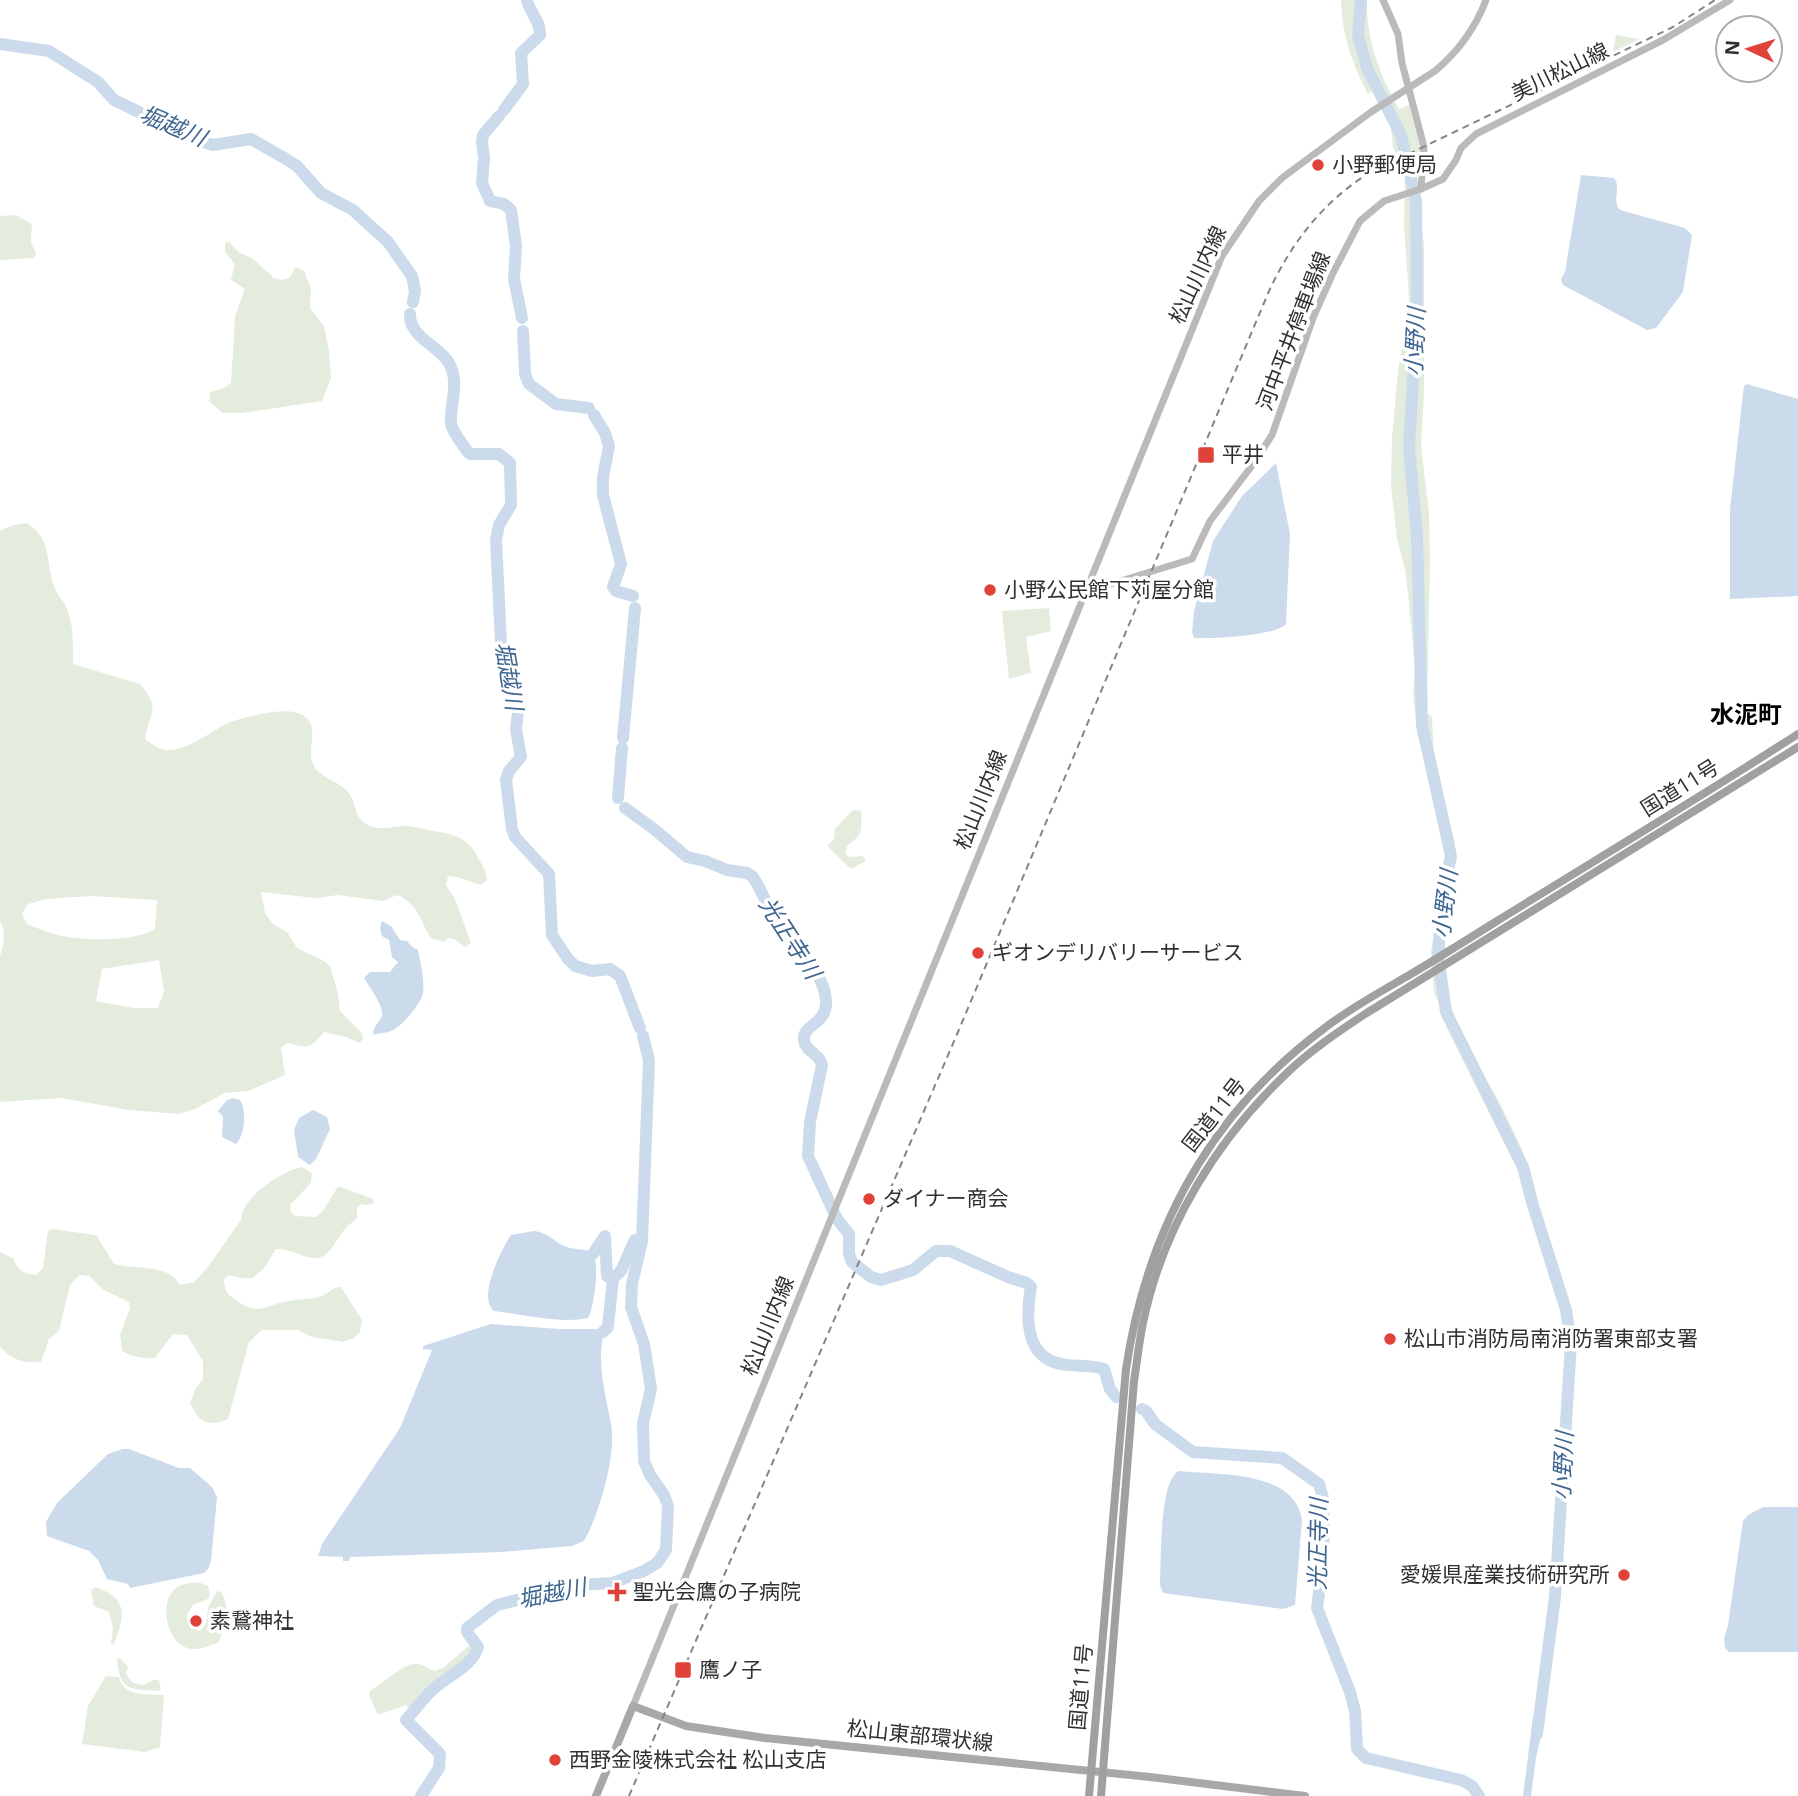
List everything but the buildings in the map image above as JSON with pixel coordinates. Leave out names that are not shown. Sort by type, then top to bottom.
[{"type":"highway","name":"国道11号","points":[[1089,1796],[1126,1369],[1139,1299],[1163,1232],[1193,1171],[1236,1110],[1282,1063],[1326,1027],[1798,734]]},
{"type":"highway","name":"国道11号","points":[[1101,1796],[1136,1371],[1143,1321],[1170,1238],[1202,1177],[1244,1117],[1289,1070],[1326,1041],[1415,983],[1798,747]]},
{"type":"main road","points":[[1383,0],[1398,34],[1408,88],[1424,147],[1420,189]]},
{"type":"main road","name":"松山川内線","points":[[633,1706],[1222,256],[1259,201],[1282,178],[1371,112],[1435,71],[1460,48],[1486,0]]},
{"type":"main road","name":"美川松山線","points":[[1420,189],[1443,179],[1461,148],[1476,134],[1663,40],[1730,0]]},
{"type":"main road","name":"河中平井停車場線","points":[[1085,592],[1192,559],[1210,521],[1252,466],[1275,428],[1313,318],[1360,221],[1375,206],[1420,189]]},
{"type":"main road","points":[[596,1796],[633,1706]]},
{"type":"main road","name":"松山東部環状線","points":[[633,1706],[675,1723],[705,1730],[1305,1796]]},
{"type":"shaded area","points":[[1341,0],[1367,0],[1369,29],[1380,70],[1399,109],[1409,105],[1420,145],[1416,183],[1424,245],[1424,393],[1421,446],[1429,513],[1430,560],[1427,713],[1432,717],[1434,758],[1455,843],[1444,977],[1458,1030],[1501,1105],[1523,1152],[1574,1324],[1562,1564],[1543,1718],[1535,1717],[1550,1600],[1565,1353],[1563,1318],[1515,1158],[1493,1108],[1451,1034],[1434,992],[1431,951],[1447,848],[1417,733],[1408,593],[1397,539],[1391,486],[1398,372],[1409,298],[1404,225],[1405,176],[1402,163],[1393,148],[1390,118],[1373,91],[1368,94],[1353,60],[1343,26]]},
{"type":"shaded area","points":[[1616,35],[1639,39],[1613,52]]},
{"type":"shaded area","points":[[16,215],[32,224],[31,242],[36,253],[34,258],[0,260],[0,216]]},
{"type":"shaded area","points":[[229,242],[274,278],[289,278],[296,267],[304,271],[311,289],[310,308],[324,326],[329,351],[331,378],[322,401],[242,413],[222,413],[209,401],[210,392],[231,383],[235,316],[245,289],[231,280],[234,264],[225,251],[225,243]]},
{"type":"shaded area","points":[[27,523],[45,544],[54,586],[66,606],[71,622],[73,664],[140,684],[147,692],[152,711],[145,739],[150,743],[162,749],[175,749],[233,721],[270,713],[294,712],[304,716],[312,728],[311,751],[314,766],[321,774],[348,792],[362,821],[381,828],[410,826],[444,833],[463,840],[473,849],[487,880],[481,885],[448,876],[446,885],[455,899],[471,943],[465,947],[449,938],[444,942],[431,938],[418,913],[410,903],[397,895],[383,901],[338,895],[316,898],[261,892],[265,913],[273,924],[287,932],[297,948],[330,966],[340,1011],[362,1033],[363,1039],[359,1043],[324,1032],[309,1046],[288,1043],[281,1047],[285,1075],[248,1091],[225,1093],[179,1114],[129,1110],[61,1098],[0,1102],[0,956],[4,938],[0,921],[0,531]],"holes":[[[91,896],[157,900],[155,929],[122,938],[68,937],[27,924],[22,914],[28,904],[46,899]],[[159,960],[164,991],[158,1008],[133,1008],[96,1001],[102,969]]]},
{"type":"shaded area","points":[[1049,608],[1051,631],[1026,637],[1031,673],[1009,679],[1002,611]]},
{"type":"shaded area","points":[[853,810],[861,811],[861,828],[859,835],[847,846],[845,854],[850,857],[863,856],[866,861],[851,869],[827,846],[834,839],[835,829]]},
{"type":"shaded area","points":[[302,1167],[312,1173],[311,1183],[290,1205],[295,1216],[316,1217],[323,1211],[337,1188],[341,1187],[373,1199],[374,1203],[361,1204],[357,1208],[357,1218],[324,1256],[313,1258],[276,1249],[265,1267],[253,1278],[229,1275],[224,1279],[226,1290],[245,1306],[258,1309],[318,1297],[341,1287],[362,1320],[360,1332],[354,1338],[343,1342],[312,1337],[298,1330],[262,1330],[249,1342],[228,1419],[215,1423],[205,1422],[190,1403],[203,1379],[203,1361],[187,1335],[173,1334],[155,1358],[138,1357],[122,1351],[120,1335],[130,1308],[129,1302],[102,1289],[89,1276],[80,1275],[70,1285],[59,1331],[49,1339],[41,1362],[18,1360],[0,1347],[0,1252],[13,1258],[21,1270],[36,1275],[43,1268],[48,1231],[52,1229],[96,1235],[114,1264],[159,1270],[175,1278],[180,1285],[194,1282],[241,1220],[248,1203],[255,1195],[273,1180]]},
{"type":"shaded area","points":[[198,1582],[208,1586],[209,1596],[192,1606],[186,1616],[190,1628],[200,1631],[206,1624],[208,1608],[217,1591],[221,1592],[224,1598],[226,1617],[219,1642],[204,1648],[191,1649],[180,1644],[174,1637],[166,1610],[171,1593],[177,1587]]},
{"type":"shaded area","points":[[96,1587],[115,1597],[122,1610],[114,1645],[111,1644],[113,1628],[109,1612],[94,1606],[91,1590]]},
{"type":"shaded area","points":[[471,1644],[474,1645],[475,1651],[471,1657],[434,1686],[411,1710],[406,1705],[378,1715],[369,1695],[370,1691],[394,1673],[413,1664],[435,1671],[443,1668]]},
{"type":"shaded area","points":[[117,1658],[128,1667],[126,1674],[133,1683],[144,1685],[159,1680],[161,1689],[134,1689],[124,1683],[118,1669]]},
{"type":"shaded area","points":[[106,1676],[119,1677],[125,1688],[131,1691],[164,1695],[160,1747],[145,1752],[82,1744],[88,1706]]},
{"type":"water","points":[[1581,175],[1614,178],[1617,186],[1616,202],[1620,210],[1685,228],[1692,235],[1683,292],[1656,328],[1647,330],[1563,285],[1561,279],[1565,272]]},
{"type":"water","points":[[1747,384],[1798,399],[1798,596],[1730,599],[1730,509],[1744,386]]},
{"type":"water","points":[[1276,463],[1290,534],[1286,624],[1257,634],[1194,638],[1194,611],[1213,541],[1242,496]]},
{"type":"water","points":[[382,921],[391,926],[400,940],[407,941],[418,950],[423,993],[412,1013],[403,1022],[393,1030],[373,1035],[382,1011],[364,978],[370,972],[390,972],[398,962],[392,957],[389,940],[382,936]]},
{"type":"water","points":[[227,1100],[240,1100],[244,1116],[243,1129],[236,1144],[222,1137],[223,1117],[218,1111]]},
{"type":"water","points":[[313,1110],[327,1117],[330,1129],[316,1159],[310,1165],[298,1157],[294,1130],[299,1118]]},
{"type":"water","points":[[534,1231],[567,1247],[593,1254],[596,1267],[595,1286],[588,1318],[541,1318],[494,1311],[489,1305],[492,1274],[511,1235]]},
{"type":"water","points":[[491,1324],[602,1329],[604,1333],[601,1367],[611,1424],[611,1451],[601,1500],[584,1541],[572,1546],[502,1552],[350,1557],[349,1561],[343,1561],[343,1557],[318,1556],[322,1544],[400,1428],[432,1350],[423,1349],[423,1346]]},
{"type":"water","points":[[123,1449],[179,1468],[190,1468],[212,1487],[217,1497],[211,1561],[204,1573],[130,1588],[128,1584],[107,1579],[98,1560],[89,1551],[47,1536],[46,1522],[57,1503],[108,1454]]},
{"type":"water","points":[[1179,1471],[1252,1478],[1285,1492],[1296,1504],[1302,1520],[1295,1605],[1283,1609],[1163,1593],[1160,1585],[1164,1505],[1172,1477]]},
{"type":"water","points":[[1763,1507],[1798,1507],[1798,1652],[1729,1652],[1725,1648],[1724,1638],[1743,1521]]},
{"type":"water","points":[[1533,1717],[1545,1718],[1531,1796],[1523,1796]]},
{"type":"waterway","name":"光正寺川","points":[[504,110],[523,84],[521,53],[540,35],[539,26],[527,0]]},
{"type":"waterway","name":"小野川","points":[[1361,0],[1358,35],[1367,68],[1401,135],[1416,201],[1417,317],[1409,447],[1417,536],[1422,725],[1451,856],[1443,893],[1438,956],[1446,1012],[1523,1167],[1566,1310],[1571,1343],[1555,1597],[1537,1734]]},
{"type":"waterway","name":"堀越川","points":[[0,44],[49,51],[98,82],[114,100],[197,140],[213,145],[251,139],[286,159],[297,166],[321,193],[353,210],[388,242],[412,276],[415,291],[413,302]]},
{"type":"waterway","name":"光正寺川","points":[[499,116],[483,135],[482,183],[490,201],[504,204],[511,210],[516,246],[514,279],[522,318]]},
{"type":"waterway","name":"堀越川","points":[[410,314],[414,329],[444,357],[452,370],[454,385],[451,423],[467,451],[470,454],[499,454],[510,463],[511,505],[499,525],[496,540],[502,655],[516,688],[519,703],[516,730],[521,757],[509,771],[506,780],[512,829],[515,837],[549,874],[552,935],[575,966],[592,971],[610,969],[620,976],[640,1028]]},
{"type":"waterway","name":"光正寺川","points":[[523,331],[525,374],[529,384],[556,404],[589,408]]},
{"type":"waterway","name":"光正寺川","points":[[594,415],[609,446],[603,477],[603,495],[621,564],[613,587],[616,591],[633,596]]},
{"type":"waterway","name":"光正寺川","points":[[623,738],[635,608]]},
{"type":"waterway","name":"光正寺川","points":[[618,798],[622,748]]},
{"type":"waterway","name":"光正寺川","points":[[625,808],[687,857],[752,876],[777,924],[814,968],[824,989],[826,1008],[804,1035],[805,1044],[822,1065],[810,1122],[808,1156],[837,1219],[849,1234],[849,1254],[852,1262],[871,1277],[881,1280],[913,1270],[936,1251],[950,1251],[1027,1283],[1031,1287],[1028,1310],[1030,1333],[1040,1353],[1061,1364],[1104,1369],[1110,1389],[1116,1397]]},
{"type":"waterway","name":"堀越川","points":[[421,1796],[439,1768],[440,1754],[406,1720],[428,1694],[466,1664],[475,1653],[478,1647],[467,1628],[497,1605],[578,1585],[612,1583],[644,1571],[657,1563],[666,1550],[668,1506],[644,1461],[643,1423],[651,1389],[644,1344],[631,1307],[632,1284],[642,1241],[649,1060],[643,1036]]},
{"type":"waterway","points":[[593,1254],[605,1236],[607,1276],[613,1278]]},
{"type":"waterway","points":[[603,1332],[608,1327],[613,1278],[621,1271],[635,1240]]},
{"type":"waterway","name":"光正寺川","points":[[1142,1409],[1155,1424],[1193,1452],[1282,1458],[1319,1484],[1324,1520],[1323,1564],[1317,1608],[1350,1692],[1355,1711],[1357,1749],[1366,1758],[1461,1780],[1472,1786],[1479,1796]]},
{"type":"railway","points":[[629,1796],[958,1032],[1269,291],[1288,256],[1323,210],[1369,173],[1673,27],[1715,0]]},
{"type":"place","name":"小野郵便局","points":[[1318,165]]},
{"type":"place","name":"平井","points":[[1206,455]]},
{"type":"place","name":"小野公民館下苅屋分館","points":[[990,590]]},
{"type":"place","name":"ギオンデリバリーサービス","points":[[978,953]]},
{"type":"place","name":"ダイナー商会","points":[[869,1199]]},
{"type":"place","name":"松山市消防局南消防署東部支署","points":[[1390,1339]]},
{"type":"place","name":"愛媛県産業技術研究所","points":[[1624,1575]]},
{"type":"place","name":"聖光会鷹の子病院","points":[[617,1592]]},
{"type":"place","name":"素鵞神社","points":[[196,1621]]},
{"type":"place","name":"鷹ノ子","points":[[683,1670]]},
{"type":"place","name":"西野金陵株式会社 松山支店","points":[[555,1760]]},
{"type":"district","name":"水泥町","points":[[1746,715]]}]
